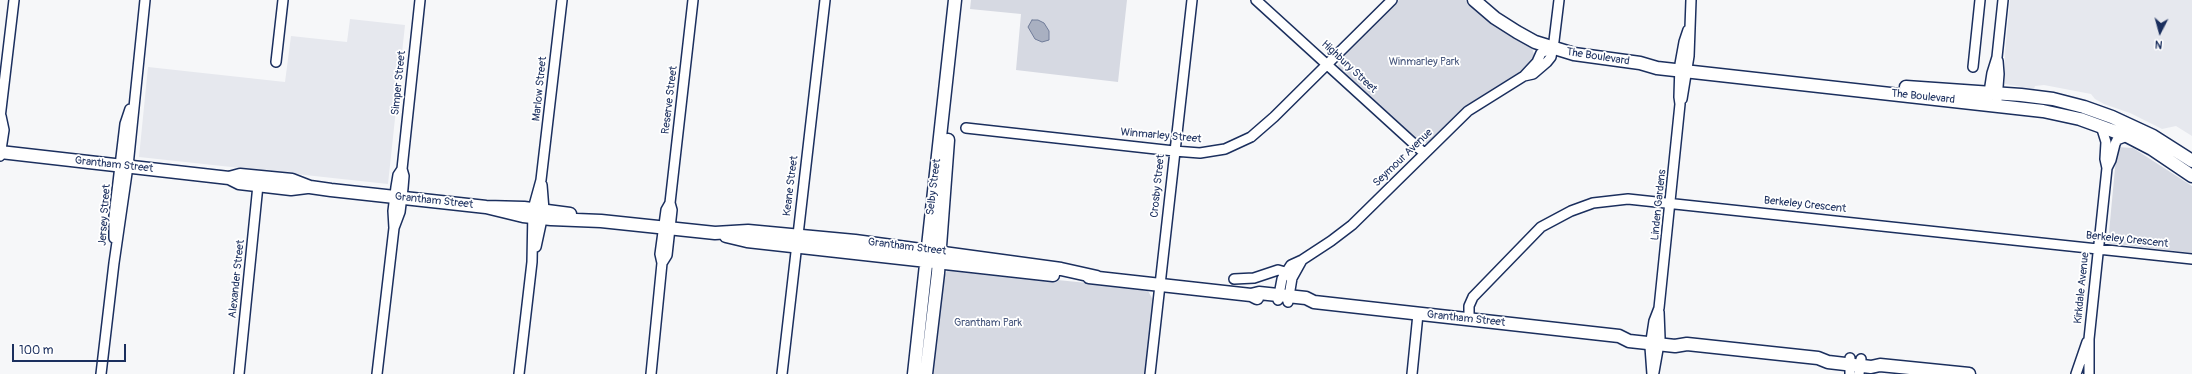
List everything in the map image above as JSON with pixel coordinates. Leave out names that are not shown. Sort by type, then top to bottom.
[{"type":"main road","name":"Selby Street","points":[[926,374],[933,256],[955,0]]},
{"type":"main road","name":"Selby Street","points":[[914,374],[933,256],[962,0]]},
{"type":"main road","name":"The Boulevard","points":[[1474,0],[1495,18],[1517,32],[1552,48],[1574,54],[1640,63],[1657,68],[1684,68],[1910,88],[1994,92],[2053,99],[2084,107],[2129,124],[2177,150],[2192,161]]},
{"type":"main road","name":"The Boulevard","points":[[1684,68],[1992,104],[2059,114],[2101,126],[2127,136],[2152,149],[2192,176]]},
{"type":"main road","points":[[2177,150],[2192,153]]},
{"type":"main road","name":"Grantham Street","points":[[0,153],[229,178],[239,183],[291,189],[310,187]]},
{"type":"main road","name":"Grantham Street","points":[[229,178],[240,174],[284,180],[310,187],[667,228],[716,233],[748,231],[797,241],[933,256],[1061,276],[1097,277],[1251,295],[1258,298],[1283,298],[1306,304],[1314,302],[1619,336],[1629,341],[1656,341],[1677,346],[1687,344],[1818,358],[1828,362],[1855,366],[1871,367],[1880,365],[1969,374]]},
{"type":"street","points":[[0,153],[4,130],[0,117],[14,0]]},
{"type":"street","name":"Jersey Street","points":[[102,374],[124,166],[134,98],[145,0]]},
{"type":"street","points":[[276,62],[283,0]]},
{"type":"street","name":"Simper Street","points":[[377,374],[398,198],[404,176],[402,169],[420,0]]},
{"type":"street","name":"Marlow Street","points":[[519,374],[562,0]]},
{"type":"street","name":"Reserve Street","points":[[651,374],[662,263],[667,255],[667,228],[672,210],[670,203],[693,0]]},
{"type":"street","name":"Keane Street","points":[[782,374],[825,0]]},
{"type":"street","name":"Crosby Street","points":[[1150,374],[1192,0]]},
{"type":"street","name":"Highbury Street","points":[[1256,0],[1424,154]]},
{"type":"street","name":"Winmarley Street","points":[[966,128],[1174,151],[1200,153],[1225,149],[1251,137],[1274,117],[1392,0]]},
{"type":"street","name":"Seymour Avenue","points":[[1234,279],[1254,278],[1278,270],[1285,272],[1291,265],[1302,260],[1331,241],[1352,225],[1468,111],[1524,76],[1533,74],[1547,62],[1551,57],[1559,0]]},
{"type":"street","name":"Linden Gardens","points":[[1653,374],[1684,68],[1684,42],[1688,30],[1691,0]]},
{"type":"street","points":[[1973,67],[1980,0]]},
{"type":"street","points":[[1992,104],[1999,74],[1997,58],[2003,0]]},
{"type":"street","name":"Kirkdale Avenue","points":[[2089,374],[2089,339],[2107,168],[2105,159],[2106,142],[2101,126]]},
{"type":"street","name":"Kirkdale Avenue","points":[[2107,168],[2112,160],[2117,140],[2127,136]]},
{"type":"street","name":"Alexander Street","points":[[239,374],[258,185]]},
{"type":"street","name":"Berkeley Crescent","points":[[1469,320],[1469,306],[1473,297],[1540,227],[1571,211],[1593,202],[1628,200],[1671,203],[2192,259]]},
{"type":"street","name":"Seymour Avenue","points":[[1283,298],[1302,260]]},
{"type":"street","points":[[1283,298],[1285,272]]},
{"type":"street","points":[[1412,374],[1418,314]]},
{"type":"street","name":"Kirkdale Avenue","points":[[2076,374],[2089,339]]},
{"type":"shaded area","points":[[2010,0],[2192,0],[2192,136],[2176,126],[2162,129],[2130,113],[2104,104],[2095,99],[2091,94],[2044,85],[2035,86],[2034,89],[2005,84],[2005,53]]},
{"type":"shaded area","points":[[350,19],[405,25],[388,184],[139,157],[148,67],[285,82],[291,36],[347,42]]},
{"type":"green space","points":[[971,0],[1127,0],[1118,82],[1016,70],[1021,14],[970,9]]},
{"type":"green space","name":"Winmarley Park","points":[[1399,0],[1465,0],[1511,37],[1532,48],[1535,58],[1527,68],[1465,109],[1428,143],[1419,143],[1341,72],[1338,66],[1342,56]]},
{"type":"green space","points":[[2117,147],[2133,148],[2192,186],[2192,253],[2108,243]]},
{"type":"green space","name":"Grantham Park","points":[[948,269],[1147,289],[1153,300],[1145,374],[930,374],[944,277]]},
{"type":"water","points":[[1032,20],[1038,20],[1044,23],[1049,31],[1049,40],[1042,42],[1035,39],[1028,27]]}]
